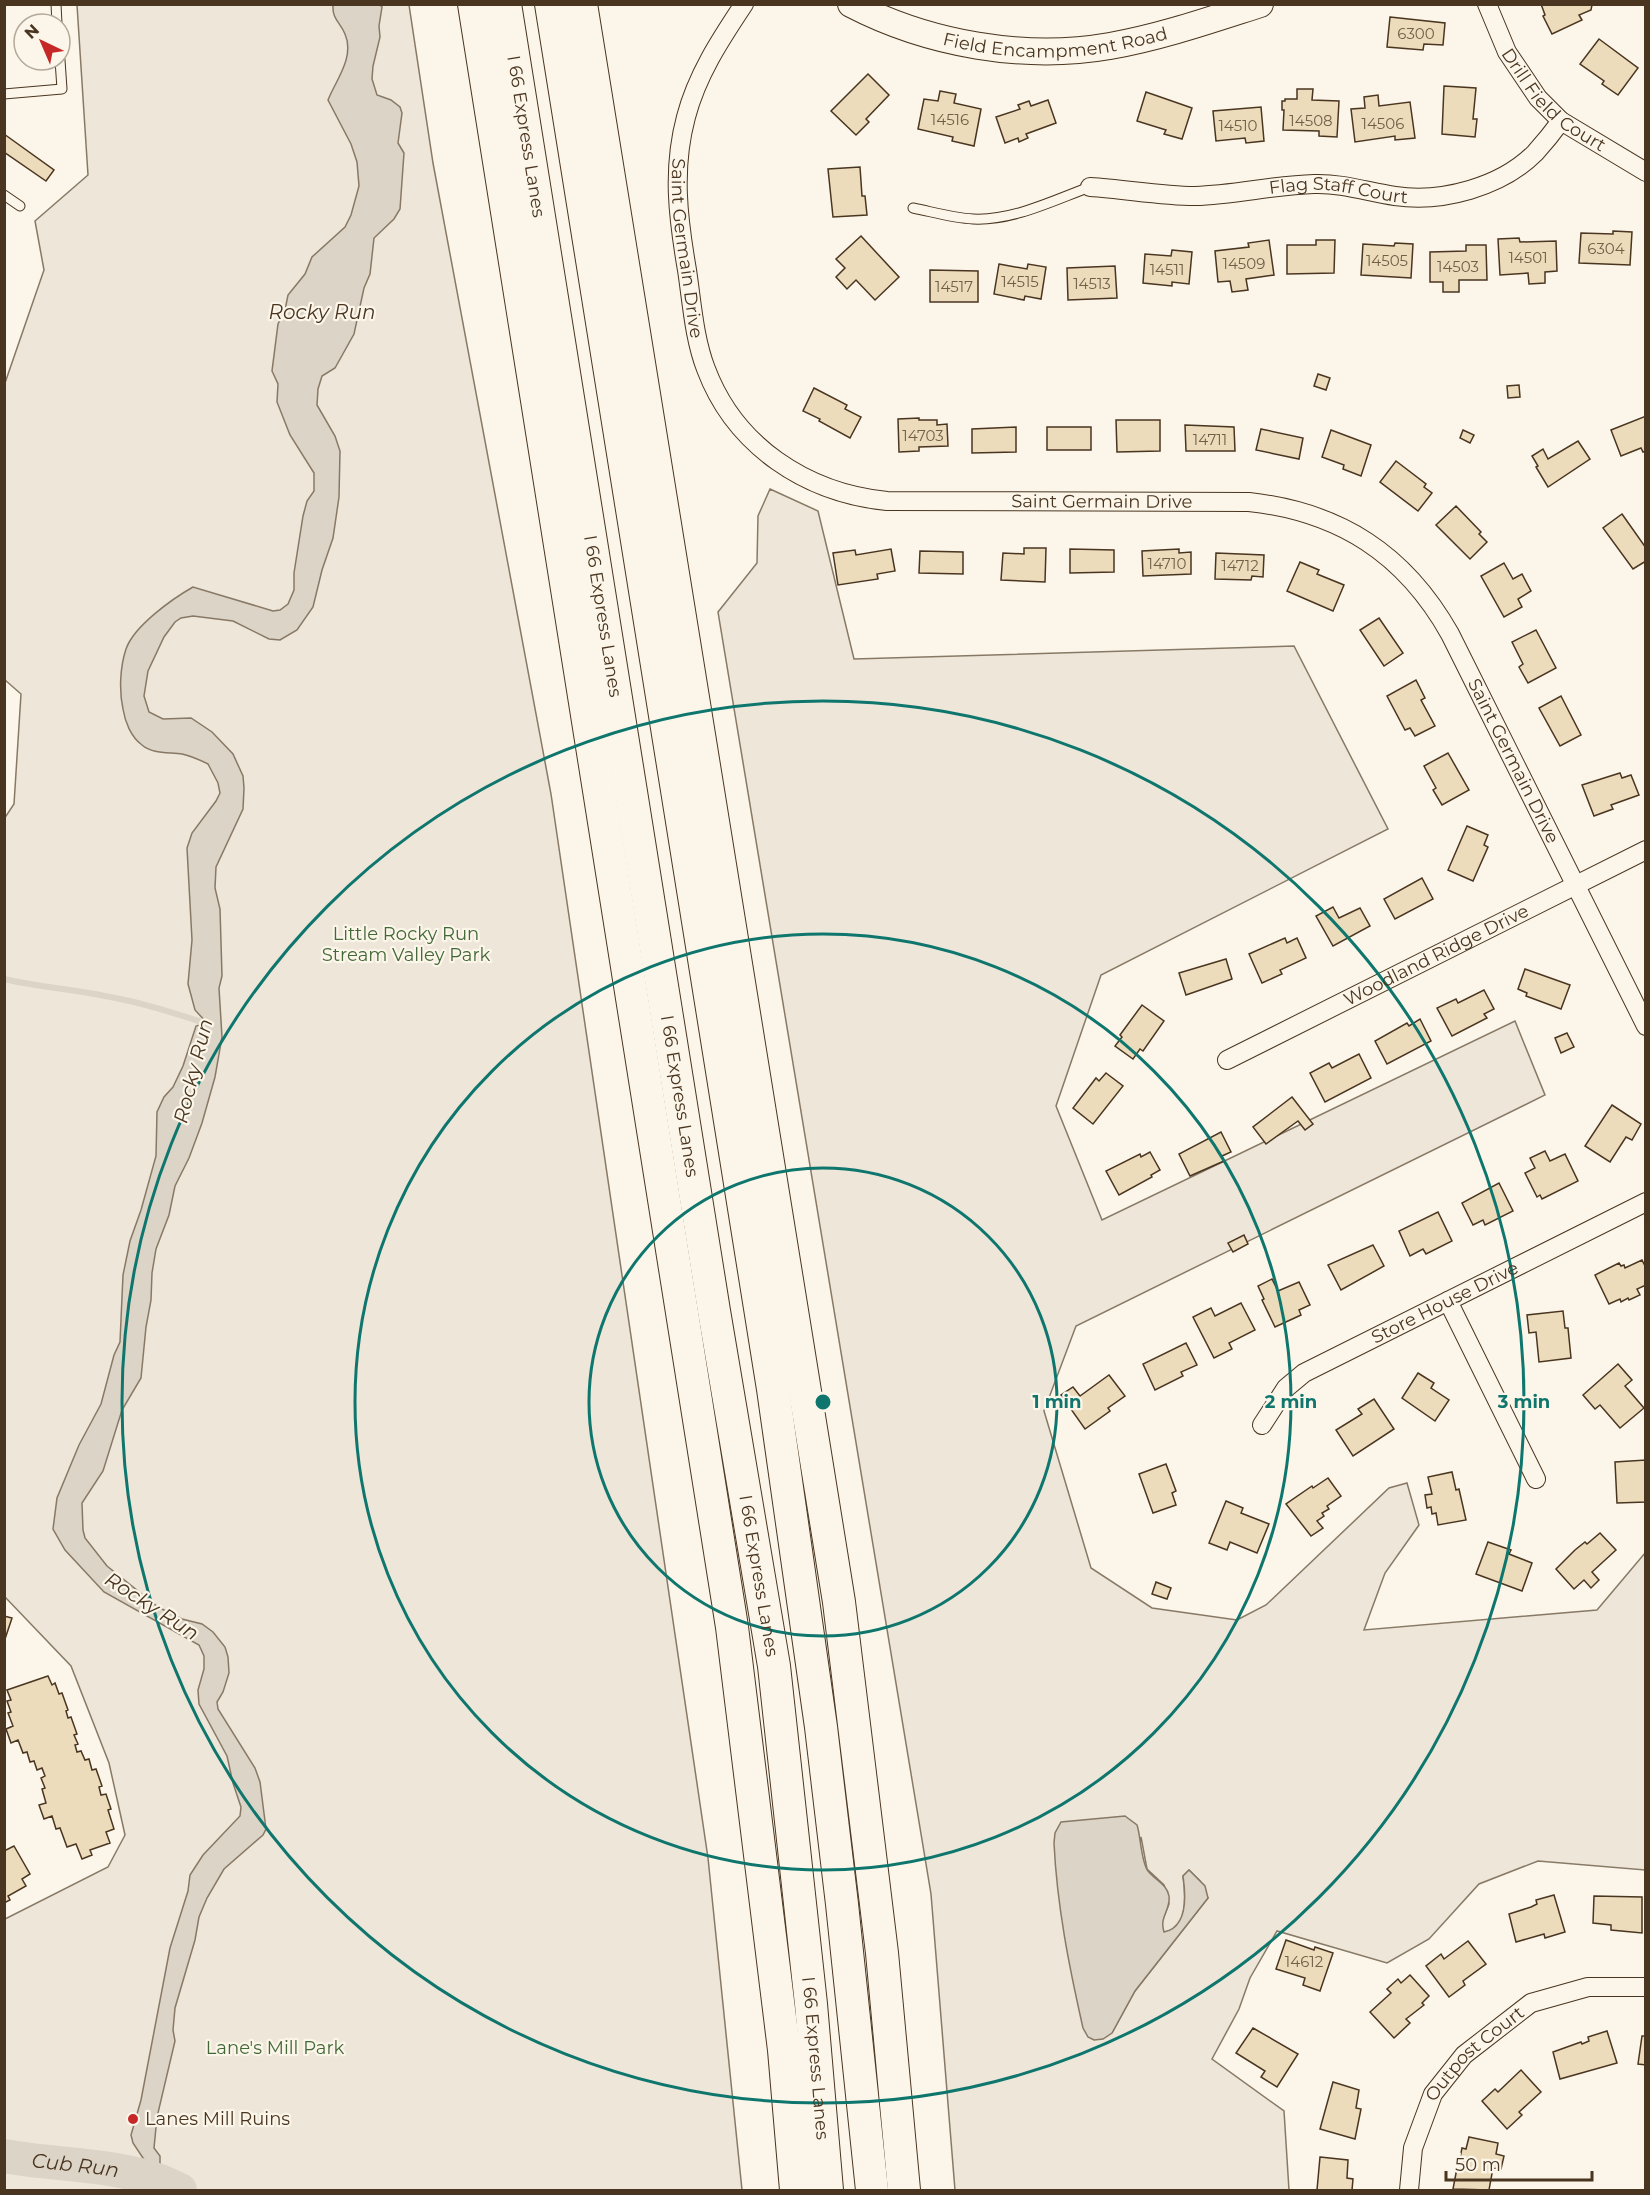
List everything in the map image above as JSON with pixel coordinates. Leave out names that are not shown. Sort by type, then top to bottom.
[{"type":"highway","points":[[474,4],[732,1627],[784,2050],[796,2190]]},
{"type":"highway","name":"I 66 Express Lanes","points":[[505,4],[714,1311],[774,1666],[811,2004],[827,2190]]},
{"type":"highway","points":[[551,4],[774,1389],[821,1727],[872,2190]]},
{"type":"highway","points":[[581,4],[839,1602],[882,1953],[904,2190]]},
{"type":"street","name":"Saint Germain Drive","points":[[744,4],[722,37],[695,90],[681,140],[677,196],[678,220],[701,352],[715,390],[729,413],[748,436],[767,454],[795,474],[826,489],[863,499],[887,501],[1249,502],[1300,511],[1351,531],[1377,548],[1401,568],[1438,613],[1646,1026]]},
{"type":"street","name":"Field Encampment Road","points":[[851,4],[902,27],[940,38],[1014,50],[1055,51],[1108,47],[1154,37],[1201,13],[1260,4]]},
{"type":"street","name":"Drill Field Court","points":[[1487,4],[1507,52],[1538,98],[1561,121],[1646,172]]},
{"type":"street","name":"Flag Staff Court","points":[[1090,187],[1195,196],[1229,194],[1279,185],[1317,184],[1355,188],[1396,197],[1440,197],[1474,189],[1503,176],[1534,154],[1561,121]]},
{"type":"street","name":"Woodland Ridge Drive","points":[[1227,1060],[1646,850]]},
{"type":"street","name":"Store House Drive","points":[[1263,1425],[1286,1388],[1304,1373],[1646,1202]]},
{"type":"street","points":[[1449,1301],[1536,1479]]},
{"type":"street","name":"Outpost Court","points":[[1409,2190],[1413,2148],[1433,2094],[1464,2055],[1531,2003],[1588,1987],[1646,1987]]},
{"type":"lane","points":[[4,94],[62,89],[61,72]]},
{"type":"lane","points":[[913,208],[963,218],[992,219],[1017,213],[1090,187]]},
{"type":"lane","points":[[4,195],[20,206]]},
{"type":"green space","points":[[77,5],[409,5],[433,163],[551,794],[708,1858],[742,2190],[5,2190],[5,1919],[108,1867],[125,1835],[109,1763],[71,1666],[5,1597],[4,819],[14,804],[21,694],[5,680],[5,383],[44,270],[35,221],[88,175]]},
{"type":"green space","points":[[770,489],[818,511],[854,659],[1294,646],[1388,829],[1101,975],[1056,1106],[1102,1220],[1515,1021],[1545,1095],[1076,1326],[1044,1411],[1091,1568],[1152,1608],[1237,1620],[1266,1605],[1389,1488],[1407,1483],[1419,1525],[1385,1573],[1364,1630],[1597,1610],[1645,1553],[1645,1870],[1538,1861],[1479,1884],[1429,1939],[1387,1963],[1277,1931],[1250,1978],[1239,2009],[1212,2059],[1284,2111],[1289,2190],[955,2190],[931,1894],[718,612],[757,563],[758,516]],"holes":[[[1141,1837],[1147,1869],[1164,1885],[1169,1904],[1161,1924],[1164,1932],[1174,1929],[1182,1919],[1184,1912],[1183,1876],[1189,1870],[1200,1881],[1208,1898],[1135,1991],[1112,2033]]]},
{"type":"water","name":"Rocky Run","points":[[333,5],[380,5],[382,7],[380,37],[372,79],[377,95],[391,100],[400,107],[402,113],[398,143],[404,153],[400,209],[394,219],[374,238],[370,274],[364,288],[354,334],[335,368],[322,376],[318,389],[317,405],[335,436],[340,451],[339,497],[333,538],[313,607],[297,630],[280,640],[269,639],[233,621],[193,616],[181,618],[175,622],[164,637],[148,671],[144,696],[149,712],[163,719],[191,718],[212,732],[233,754],[243,776],[243,809],[216,867],[215,888],[220,909],[222,976],[219,988],[222,1037],[215,1077],[202,1123],[189,1158],[175,1186],[169,1215],[156,1249],[141,1378],[122,1410],[103,1471],[82,1503],[83,1530],[85,1538],[107,1566],[158,1607],[182,1619],[202,1624],[213,1632],[225,1647],[229,1673],[217,1702],[218,1709],[255,1768],[260,1782],[266,1829],[263,1835],[224,1869],[199,1917],[195,1940],[175,2008],[173,2030],[175,2041],[157,2117],[154,2148],[160,2156],[160,2166],[144,2167],[145,2161],[133,2143],[131,2135],[141,2100],[170,1948],[188,1891],[190,1875],[203,1855],[240,1816],[241,1807],[227,1756],[199,1704],[198,1690],[204,1669],[204,1656],[199,1645],[104,1592],[65,1550],[53,1529],[57,1498],[79,1445],[101,1404],[114,1355],[120,1342],[123,1275],[130,1241],[156,1156],[157,1112],[183,1066],[196,1026],[207,1023],[195,1010],[188,984],[192,940],[187,848],[192,833],[220,793],[218,783],[208,764],[182,754],[151,750],[135,738],[124,714],[121,671],[126,649],[137,631],[165,606],[193,587],[273,611],[280,610],[288,604],[294,590],[294,573],[303,516],[307,501],[314,491],[314,473],[290,435],[277,402],[278,384],[272,371],[278,324],[285,310],[288,295],[305,274],[312,257],[345,227],[351,215],[359,186],[357,162],[351,144],[328,100],[348,51],[345,34],[335,17]]},
{"type":"water","points":[[1125,1816],[1137,1825],[1142,1856],[1148,1871],[1168,1892],[1169,1901],[1163,1922],[1164,1932],[1178,1924],[1184,1910],[1183,1876],[1189,1870],[1205,1886],[1208,1898],[1135,1991],[1112,2033],[1103,2039],[1094,2040],[1088,2037],[1083,2028],[1068,1959],[1058,1890],[1055,1833],[1061,1822]]},
{"type":"building","points":[[1541,4],[1592,5],[1591,10],[1579,15],[1582,20],[1552,34],[1543,16],[1545,15]]},
{"type":"building","points":[[1390,17],[1445,23],[1443,45],[1424,44],[1423,50],[1387,47]]},
{"type":"building","points":[[1599,39],[1638,68],[1618,95],[1602,84],[1604,81],[1580,64]]},
{"type":"building","points":[[868,74],[889,95],[866,119],[869,122],[856,135],[831,111]]},
{"type":"building","points":[[1444,86],[1476,88],[1473,119],[1477,119],[1475,137],[1442,134]]},
{"type":"building","points":[[1297,89],[1313,89],[1312,100],[1339,101],[1337,137],[1319,136],[1319,131],[1283,130],[1282,101],[1297,99]]},
{"type":"building","points":[[940,91],[956,94],[954,103],[981,109],[974,146],[952,141],[953,137],[918,129],[924,99],[938,101]]},
{"type":"building","points":[[1146,92],[1192,108],[1182,139],[1164,134],[1166,130],[1137,121]]},
{"type":"building","points":[[1378,95],[1379,106],[1410,102],[1415,138],[1395,140],[1395,136],[1355,142],[1351,109],[1365,108],[1364,97]]},
{"type":"building","points":[[1048,100],[1056,123],[1026,134],[1028,138],[1019,142],[1018,138],[1005,143],[996,117],[1020,109],[1018,105],[1029,101],[1031,106]]},
{"type":"building","points":[[1261,107],[1264,141],[1246,143],[1245,138],[1216,141],[1213,111]]},
{"type":"building","points":[[4,134],[54,170],[46,181],[4,152]]},
{"type":"building","points":[[860,167],[862,196],[865,196],[867,215],[833,217],[828,169]]},
{"type":"building","points":[[1613,231],[1632,232],[1630,265],[1579,263],[1581,233],[1613,234]]},
{"type":"building","points":[[861,236],[899,277],[875,300],[856,280],[847,289],[836,277],[845,268],[836,259]]},
{"type":"building","points":[[1519,238],[1520,242],[1556,241],[1557,271],[1545,272],[1545,283],[1529,284],[1528,273],[1500,275],[1498,239]]},
{"type":"building","points":[[1269,240],[1274,275],[1246,279],[1248,290],[1232,292],[1230,281],[1218,282],[1215,251],[1249,247],[1248,243]]},
{"type":"building","points":[[1316,240],[1335,240],[1334,273],[1287,274],[1287,245],[1316,245]]},
{"type":"building","points":[[1395,243],[1413,244],[1411,278],[1361,275],[1363,244],[1394,246]]},
{"type":"building","points":[[1466,245],[1486,245],[1487,280],[1459,280],[1459,292],[1443,292],[1443,282],[1430,282],[1430,252],[1466,251]]},
{"type":"building","points":[[1172,250],[1192,252],[1189,284],[1172,282],[1172,286],[1143,283],[1145,254],[1171,256]]},
{"type":"building","points":[[999,264],[1027,269],[1028,264],[1046,267],[1041,299],[1025,296],[1024,300],[994,294]]},
{"type":"building","points":[[1115,266],[1117,298],[1068,300],[1067,268]]},
{"type":"building","points":[[930,270],[978,271],[978,302],[930,302]]},
{"type":"building","points":[[1318,374],[1330,378],[1326,390],[1314,386]]},
{"type":"building","points":[[1519,385],[1520,397],[1508,398],[1507,386]]},
{"type":"building","points":[[814,388],[847,405],[845,409],[861,417],[850,438],[803,411]]},
{"type":"building","points":[[1646,416],[1646,451],[1643,452],[1641,448],[1621,456],[1611,430]]},
{"type":"building","points":[[919,418],[919,420],[937,420],[937,425],[947,424],[948,446],[919,447],[919,451],[899,452],[898,419]]},
{"type":"building","points":[[1116,420],[1160,420],[1160,451],[1117,452]]},
{"type":"building","points":[[1185,425],[1234,427],[1235,451],[1186,451]]},
{"type":"building","points":[[1016,427],[1016,452],[972,453],[972,429]]},
{"type":"building","points":[[1047,427],[1091,427],[1091,450],[1047,450]]},
{"type":"building","points":[[1261,429],[1303,438],[1299,459],[1256,450]]},
{"type":"building","points":[[1331,430],[1371,445],[1361,476],[1343,469],[1344,465],[1322,457]]},
{"type":"building","points":[[1463,430],[1474,435],[1470,443],[1460,438]]},
{"type":"building","points":[[1578,441],[1590,459],[1548,487],[1532,456],[1543,449],[1548,459]]},
{"type":"building","points":[[1396,461],[1426,484],[1424,487],[1432,493],[1418,511],[1380,482]]},
{"type":"building","points":[[1456,506],[1481,532],[1479,534],[1487,542],[1470,559],[1436,525]]},
{"type":"building","points":[[1622,514],[1646,548],[1646,561],[1633,569],[1603,528]]},
{"type":"building","points":[[1024,548],[1046,548],[1045,582],[1001,580],[1003,553],[1024,554]]},
{"type":"building","points":[[891,549],[895,571],[877,574],[878,579],[838,585],[833,553],[855,550],[856,555]]},
{"type":"building","points":[[1070,549],[1114,550],[1114,572],[1070,573]]},
{"type":"building","points":[[1179,549],[1179,553],[1191,552],[1191,574],[1143,576],[1142,551]]},
{"type":"building","points":[[920,551],[963,552],[963,574],[919,573]]},
{"type":"building","points":[[1216,553],[1264,555],[1263,577],[1252,576],[1251,580],[1215,579]]},
{"type":"building","points":[[1300,562],[1319,570],[1317,574],[1344,585],[1333,611],[1287,591]]},
{"type":"building","points":[[1504,563],[1513,579],[1522,574],[1531,591],[1518,599],[1522,607],[1504,617],[1481,576]]},
{"type":"building","points":[[1379,618],[1403,653],[1384,666],[1360,630]]},
{"type":"building","points":[[1536,630],[1556,668],[1528,683],[1519,667],[1523,664],[1512,642]]},
{"type":"building","points":[[1416,680],[1425,698],[1421,700],[1435,726],[1415,736],[1410,728],[1405,730],[1387,696]]},
{"type":"building","points":[[1561,696],[1581,735],[1560,746],[1539,708]]},
{"type":"building","points":[[1448,753],[1469,790],[1442,805],[1433,790],[1436,788],[1424,766]]},
{"type":"building","points":[[1620,773],[1622,778],[1631,775],[1639,795],[1611,805],[1613,809],[1594,816],[1582,785]]},
{"type":"building","points":[[1467,826],[1488,835],[1484,845],[1488,847],[1473,881],[1448,870]]},
{"type":"building","points":[[1422,878],[1433,899],[1395,919],[1384,899]]},
{"type":"building","points":[[1333,907],[1339,918],[1360,908],[1370,926],[1333,946],[1316,916]]},
{"type":"building","points":[[1285,938],[1287,943],[1297,938],[1306,958],[1280,970],[1282,974],[1262,983],[1249,954]]},
{"type":"building","points":[[1226,959],[1232,979],[1186,995],[1179,973]]},
{"type":"building","points":[[1525,969],[1570,985],[1561,1009],[1526,996],[1527,993],[1518,989]]},
{"type":"building","points":[[1484,990],[1494,1009],[1484,1014],[1487,1018],[1452,1036],[1437,1008],[1456,999],[1458,1003]]},
{"type":"building","points":[[1142,1005],[1164,1021],[1143,1051],[1140,1049],[1133,1059],[1115,1046],[1122,1037],[1120,1035]]},
{"type":"building","points":[[1420,1019],[1431,1041],[1387,1064],[1375,1041],[1407,1023],[1409,1026]]},
{"type":"building","points":[[1567,1033],[1574,1047],[1561,1053],[1555,1038]]},
{"type":"building","points":[[1359,1054],[1371,1078],[1325,1102],[1310,1073],[1329,1063],[1332,1068]]},
{"type":"building","points":[[1106,1073],[1123,1086],[1093,1124],[1073,1108],[1096,1078],[1099,1081]]},
{"type":"building","points":[[1292,1097],[1313,1124],[1305,1130],[1298,1121],[1266,1144],[1253,1127]]},
{"type":"building","points":[[1612,1105],[1641,1124],[1632,1140],[1626,1137],[1610,1162],[1585,1146]]},
{"type":"building","points":[[1221,1132],[1231,1152],[1222,1156],[1224,1161],[1190,1176],[1179,1154]]},
{"type":"building","points":[[1545,1151],[1550,1161],[1565,1154],[1578,1181],[1542,1199],[1540,1195],[1537,1197],[1525,1173],[1535,1168],[1530,1158]]},
{"type":"building","points":[[1150,1152],[1160,1170],[1151,1175],[1152,1177],[1119,1195],[1106,1171],[1140,1154],[1141,1157]]},
{"type":"building","points":[[1499,1183],[1513,1211],[1485,1225],[1483,1220],[1473,1225],[1462,1203]]},
{"type":"building","points":[[1438,1212],[1452,1241],[1426,1254],[1423,1249],[1410,1256],[1399,1231]]},
{"type":"building","points":[[1244,1235],[1248,1244],[1233,1252],[1228,1243]]},
{"type":"building","points":[[1373,1245],[1384,1266],[1341,1290],[1328,1265]]},
{"type":"building","points":[[1642,1260],[1646,1268],[1646,1285],[1637,1289],[1640,1295],[1609,1304],[1595,1275],[1619,1263],[1625,1268]]},
{"type":"building","points":[[1272,1279],[1278,1291],[1299,1282],[1310,1305],[1299,1310],[1301,1315],[1275,1327],[1258,1286]]},
{"type":"building","points":[[1241,1303],[1255,1330],[1229,1343],[1232,1349],[1214,1358],[1193,1317],[1211,1308],[1215,1316]]},
{"type":"building","points":[[1563,1311],[1565,1328],[1568,1328],[1571,1358],[1539,1362],[1536,1332],[1529,1333],[1527,1315]]},
{"type":"building","points":[[1186,1343],[1197,1365],[1181,1372],[1183,1376],[1155,1390],[1143,1364]]},
{"type":"building","points":[[1618,1364],[1632,1380],[1625,1386],[1644,1408],[1620,1428],[1600,1405],[1595,1409],[1583,1395]]},
{"type":"building","points":[[1418,1373],[1434,1383],[1431,1388],[1449,1400],[1435,1421],[1402,1398]]},
{"type":"building","points":[[1109,1375],[1125,1396],[1108,1408],[1110,1411],[1085,1429],[1061,1395],[1073,1387],[1080,1396]]},
{"type":"building","points":[[1374,1399],[1394,1429],[1353,1456],[1336,1430],[1362,1414],[1358,1409]]},
{"type":"building","points":[[1646,1460],[1646,1502],[1617,1503],[1615,1462]]},
{"type":"building","points":[[1166,1464],[1176,1491],[1172,1493],[1176,1505],[1153,1513],[1139,1474]]},
{"type":"building","points":[[1452,1472],[1456,1490],[1459,1489],[1466,1520],[1438,1525],[1436,1513],[1432,1514],[1431,1507],[1427,1508],[1425,1495],[1432,1494],[1428,1477]]},
{"type":"building","points":[[1328,1478],[1341,1496],[1327,1506],[1329,1509],[1322,1513],[1324,1516],[1317,1521],[1323,1528],[1311,1536],[1286,1504]]},
{"type":"building","points":[[1226,1501],[1243,1508],[1241,1513],[1269,1524],[1257,1553],[1230,1542],[1227,1550],[1209,1543]]},
{"type":"building","points":[[1600,1533],[1616,1550],[1592,1572],[1599,1580],[1591,1588],[1584,1580],[1574,1589],[1556,1569],[1575,1550]]},
{"type":"building","points":[[1488,1542],[1511,1550],[1509,1554],[1532,1563],[1522,1591],[1476,1574]]},
{"type":"building","points":[[1156,1582],[1171,1588],[1167,1599],[1152,1594]]},
{"type":"building","points":[[4,1616],[12,1618],[4,1642]]},
{"type":"building","points":[[48,1676],[52,1685],[55,1683],[59,1694],[62,1693],[68,1710],[66,1711],[68,1718],[71,1717],[77,1734],[74,1735],[78,1744],[75,1745],[77,1752],[81,1751],[85,1760],[89,1759],[92,1770],[96,1769],[102,1786],[99,1787],[101,1795],[106,1794],[111,1809],[108,1810],[114,1829],[106,1832],[110,1843],[90,1850],[92,1855],[82,1859],[76,1844],[67,1847],[60,1828],[56,1829],[52,1816],[44,1819],[39,1805],[46,1803],[42,1789],[45,1788],[41,1778],[45,1776],[42,1768],[37,1770],[34,1761],[30,1762],[27,1752],[23,1753],[18,1740],[11,1743],[6,1729],[13,1726],[8,1713],[11,1712],[7,1701],[11,1700],[7,1690]]},
{"type":"building","points":[[14,1846],[30,1874],[22,1879],[26,1886],[8,1896],[10,1900],[4,1903],[4,1851]]},
{"type":"building","points":[[1554,1895],[1565,1932],[1545,1938],[1544,1934],[1516,1942],[1509,1914],[1537,1904],[1536,1900]]},
{"type":"building","points":[[1594,1896],[1642,1897],[1642,1933],[1611,1930],[1611,1925],[1593,1923]]},
{"type":"building","points":[[1286,1940],[1314,1950],[1315,1947],[1333,1953],[1320,1991],[1303,1985],[1305,1978],[1276,1969]]},
{"type":"building","points":[[1468,1941],[1486,1964],[1463,1981],[1465,1985],[1449,1997],[1426,1966],[1441,1954],[1444,1959]]},
{"type":"building","points":[[1410,1975],[1429,1996],[1422,2003],[1424,2005],[1406,2019],[1410,2023],[1394,2038],[1370,2012],[1391,1993],[1387,1989],[1398,1979],[1401,1983]]},
{"type":"building","points":[[1253,2028],[1298,2054],[1277,2087],[1261,2077],[1265,2071],[1236,2053]]},
{"type":"building","points":[[1607,2031],[1617,2063],[1560,2079],[1553,2052],[1581,2042],[1582,2044],[1589,2041],[1588,2037]]},
{"type":"building","points":[[1642,2036],[1646,2036],[1646,2065],[1638,2064]]},
{"type":"building","points":[[1521,2070],[1541,2092],[1519,2112],[1522,2115],[1507,2129],[1482,2101],[1495,2089],[1498,2092]]},
{"type":"building","points":[[1333,2082],[1359,2090],[1356,2108],[1361,2109],[1355,2139],[1320,2129]]},
{"type":"building","points":[[1469,2137],[1498,2143],[1496,2154],[1504,2156],[1501,2169],[1493,2168],[1489,2190],[1453,2189],[1457,2168],[1462,2169],[1464,2162],[1460,2158],[1462,2148],[1466,2149]]},
{"type":"building","points":[[1320,2157],[1348,2160],[1347,2178],[1353,2179],[1352,2190],[1317,2190]]},
{"type":"waterway","points":[[4,979],[118,998],[208,1024]]},
{"type":"waterway","name":"Cub Run","points":[[4,2156],[117,2170],[157,2180],[180,2190]]},
{"type":"waterway","name":"Rocky Run","points":[[151,2161],[155,2179]]},
{"type":"place","name":"Lanes Mill Ruins","points":[[133,2119]]},
{"type":"park label","name":"Little Rocky Run Stream Valley Park","points":[[406,944]]},
{"type":"park label","name":"Lane's Mill Park","points":[[275,2048]]}]
